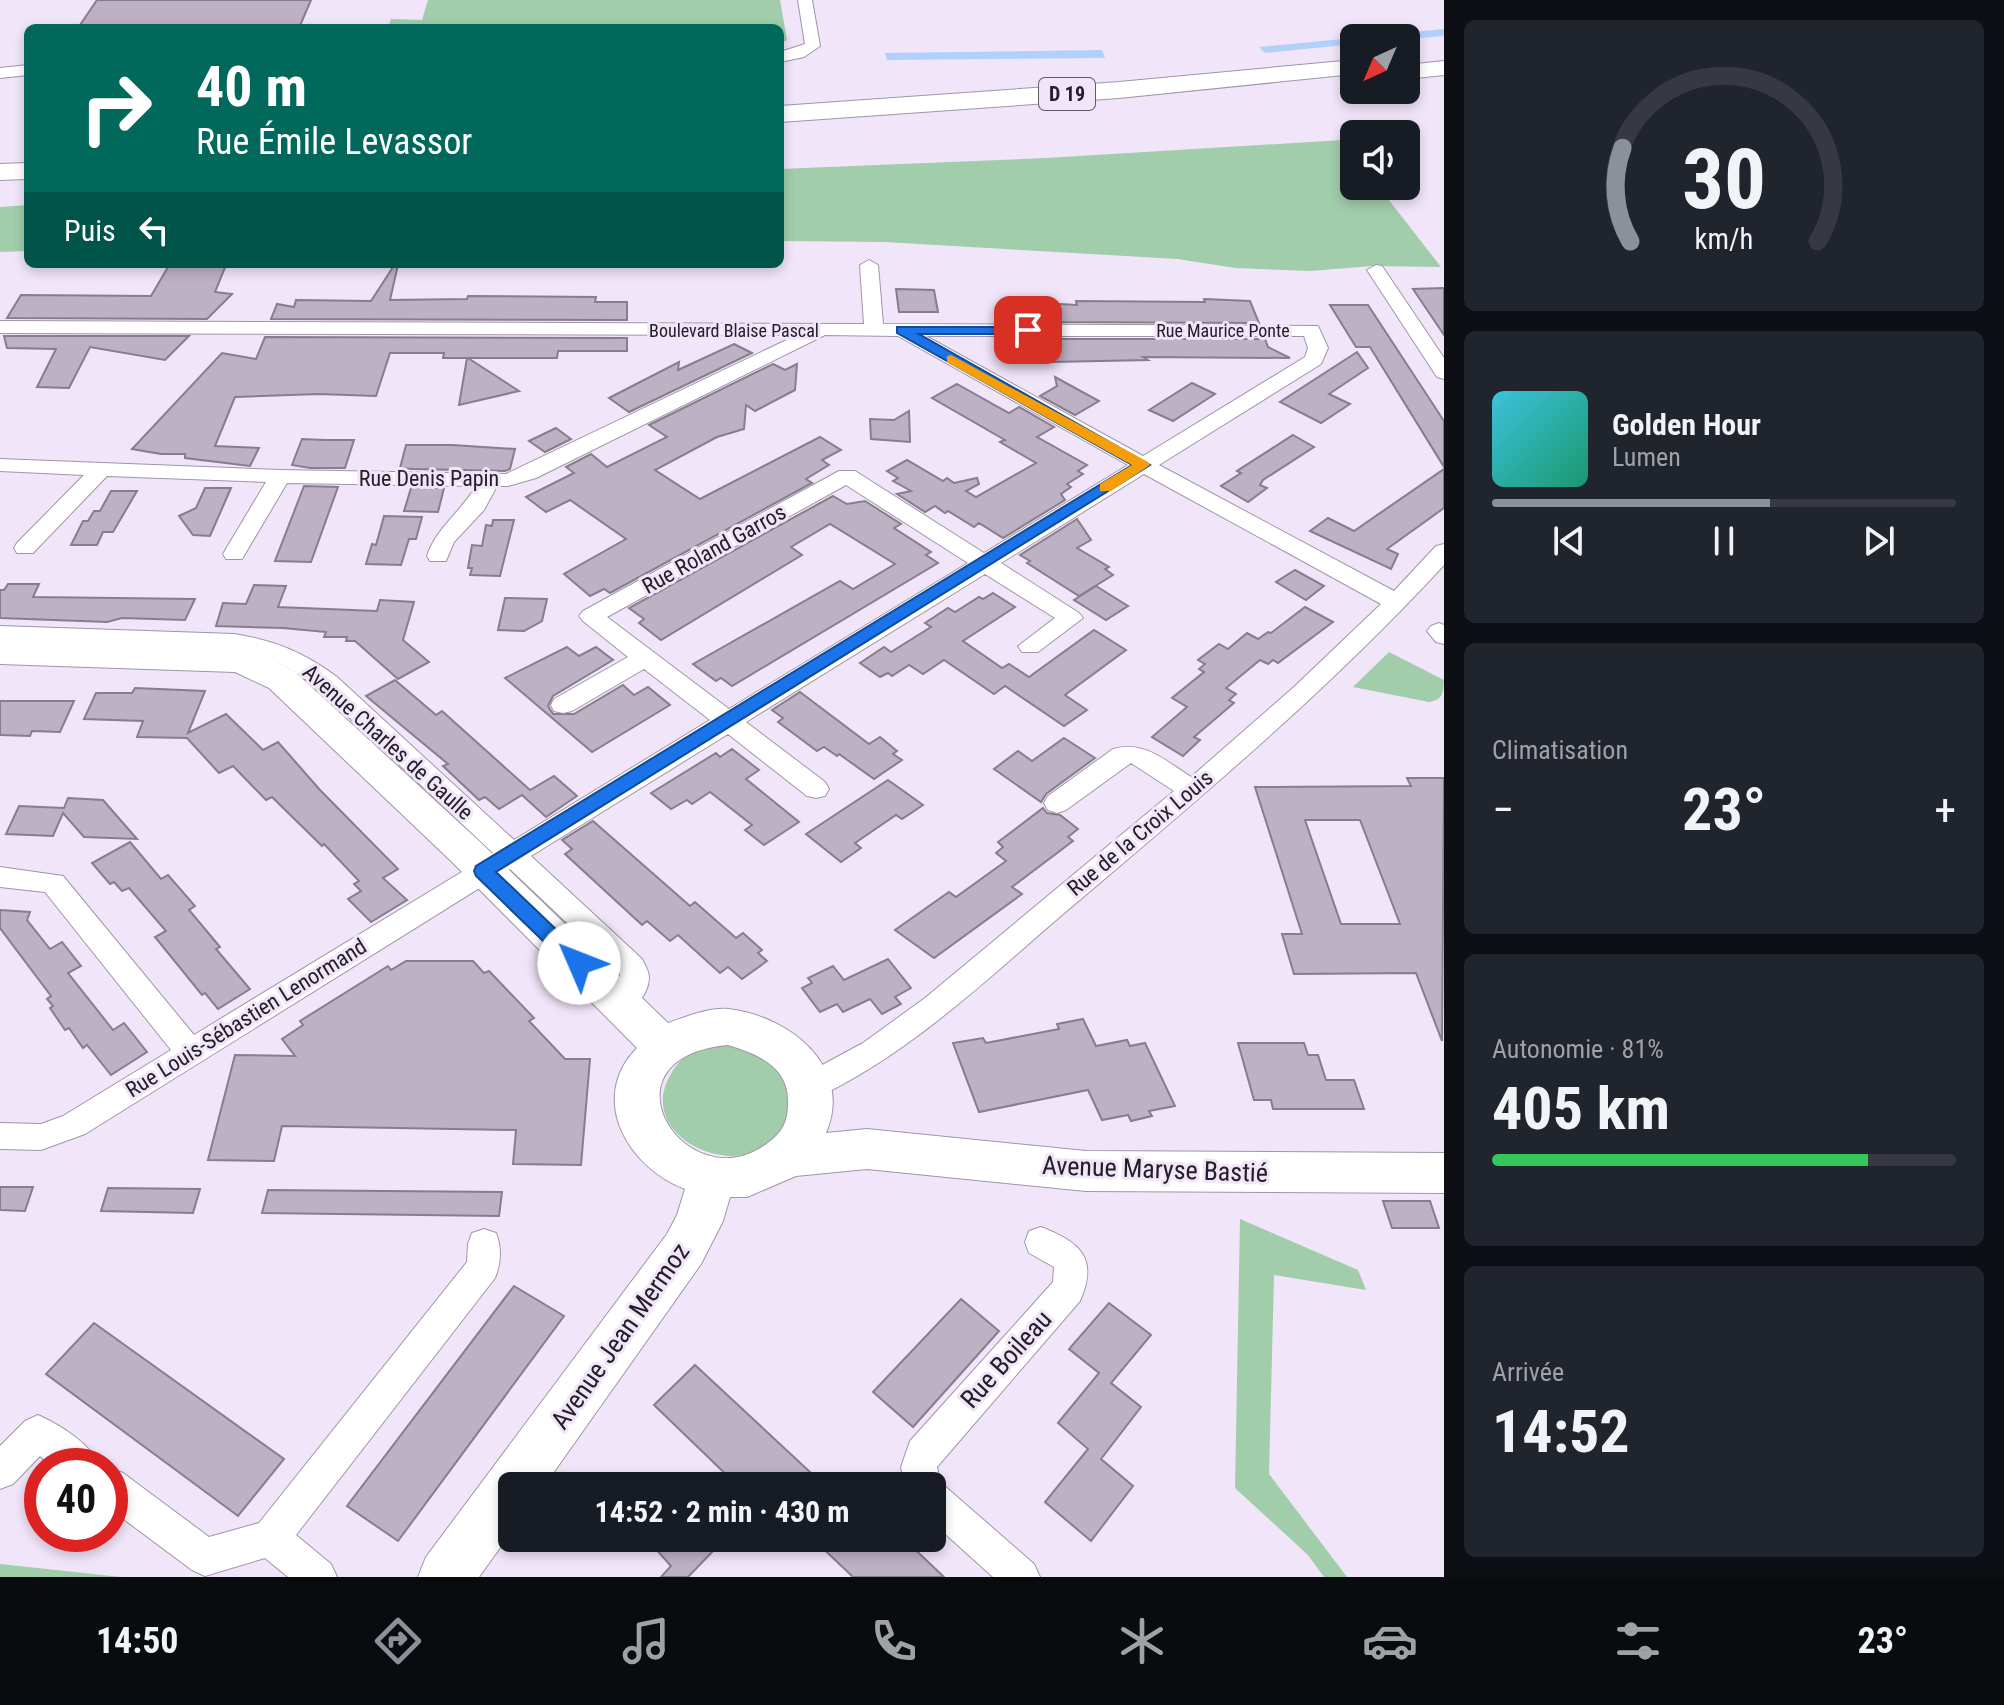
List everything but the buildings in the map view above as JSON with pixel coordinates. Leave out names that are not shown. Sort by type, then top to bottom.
[{"type":"main road","points":[[1420,60],[1444,57]]},
{"type":"main road","name":"D 19","points":[[784,114],[1119,90],[1340,68]]},
{"type":"main road","points":[[1420,71],[1444,68]]},
{"type":"main road","name":"D 19","points":[[784,124],[1181,94],[1340,78]]},
{"type":"main road","points":[[0,154],[24,153]]},
{"type":"main road","points":[[0,164],[24,163]]},
{"type":"main road","points":[[0,172],[24,171]]},
{"type":"street","points":[[784,56],[799,54],[813,46],[805,0]]},
{"type":"street","points":[[0,73],[24,70]]},
{"type":"street","points":[[869,265],[874,330]]},
{"type":"street","points":[[1376,270],[1444,373]]},
{"type":"street","name":"Boulevard Blaise Pascal","points":[[0,327],[902,330],[1398,603]]},
{"type":"street","name":"Rue Denis Papin","points":[[0,465],[489,481],[528,473],[824,330]]},
{"type":"street","name":"Rue Maurice Ponte","points":[[902,330],[1311,330],[1318,348],[1314,360],[1143,465]]},
{"type":"street","name":"Rue Louis-Sébastien Lenormand","points":[[0,1136],[41,1137],[74,1125],[1143,465]]},
{"type":"street","points":[[25,548],[101,470]]},
{"type":"street","points":[[234,554],[280,476]]},
{"type":"street","name":"Rue Roland Garros","points":[[816,789],[591,616],[847,476],[985,562]]},
{"type":"street","points":[[438,556],[443,540],[476,505],[489,481]]},
{"type":"street","name":"Rue de la Croix Louis","points":[[812,1100],[840,1074],[906,1028],[1192,790],[1398,603],[1444,551]]},
{"type":"street","points":[[985,562],[1071,618],[1030,646]]},
{"type":"street","name":"Avenue Charles de Gaulle","points":[[0,634],[234,642],[282,652],[313,670],[496,862],[618,1003],[664,1047]]},
{"type":"street","name":"Avenue Charles de Gaulle","points":[[0,652],[202,658],[236,660],[259,667],[282,680],[496,862]]},
{"type":"street","points":[[563,705],[646,657]]},
{"type":"street","points":[[1057,803],[1122,755],[1135,754],[1192,790]]},
{"type":"street","points":[[0,877],[53,883],[190,1052]]},
{"type":"street","points":[[728,1027],[750,1030],[789,1051],[803,1067],[812,1100],[804,1137],[786,1157],[764,1170],[739,1177],[712,1177],[684,1169],[661,1155],[645,1135],[637,1111],[637,1087],[647,1065],[664,1047],[683,1036],[705,1029],[728,1027]]},
{"type":"street","name":"Avenue Maryse Bastié","points":[[812,1100],[834,1131],[867,1149]]},
{"type":"street","name":"Avenue Maryse Bastié","points":[[786,1157],[867,1149],[1086,1171],[1444,1173]]},
{"type":"street","name":"Avenue Jean Mermoz","points":[[522,1472],[684,1249],[699,1221],[712,1177]]},
{"type":"street","name":"Rue Boileau","points":[[920,1472],[923,1454],[1068,1290],[1073,1273],[1072,1262],[1061,1250],[1041,1242]]},
{"type":"street","points":[[128,1499],[205,1557],[270,1538],[483,1267],[484,1244]]},
{"type":"street","points":[[0,1471],[38,1433],[58,1448]]},
{"type":"street","name":"Avenue Jean Mermoz","points":[[446,1577],[498,1505]]},
{"type":"street","points":[[946,1510],[1021,1577]]},
{"type":"street","points":[[270,1538],[318,1577]]},
{"type":"green space","points":[[428,0],[780,0],[787,40],[784,42],[784,24],[389,24],[391,19],[422,20]]},
{"type":"green space","points":[[1340,140],[1340,200],[1389,200],[1441,267],[1372,266],[1310,271],[1236,268],[1177,259],[884,242],[784,241],[784,169],[1046,158]]},
{"type":"green space","points":[[24,205],[24,251],[0,252],[0,207]]},
{"type":"green space","points":[[1389,652],[1444,680],[1440,698],[1429,702],[1353,687]]},
{"type":"green space","points":[[735,1043],[756,1048],[788,1075],[795,1109],[775,1140],[756,1152],[735,1156],[713,1153],[693,1145],[676,1132],[665,1116],[663,1096],[673,1071],[685,1056],[702,1049]]},
{"type":"green space","points":[[1240,1219],[1358,1270],[1366,1290],[1274,1275],[1269,1474],[1347,1577],[1324,1577],[1308,1555],[1235,1488]]},
{"type":"green space","points":[[0,1564],[121,1577],[0,1577]]},
{"type":"water","points":[[1444,29],[1444,36],[1420,38],[1420,31]]},
{"type":"water","points":[[1340,39],[1340,45],[1265,53],[1259,47]]},
{"type":"water","points":[[1102,50],[1105,58],[887,60],[885,53]]},
{"type":"slow traffic","points":[[951,359],[1143,465],[1105,488]]},
{"type":"route","points":[[579,963],[483,871],[1143,465],[902,330],[1028,330]]}]
